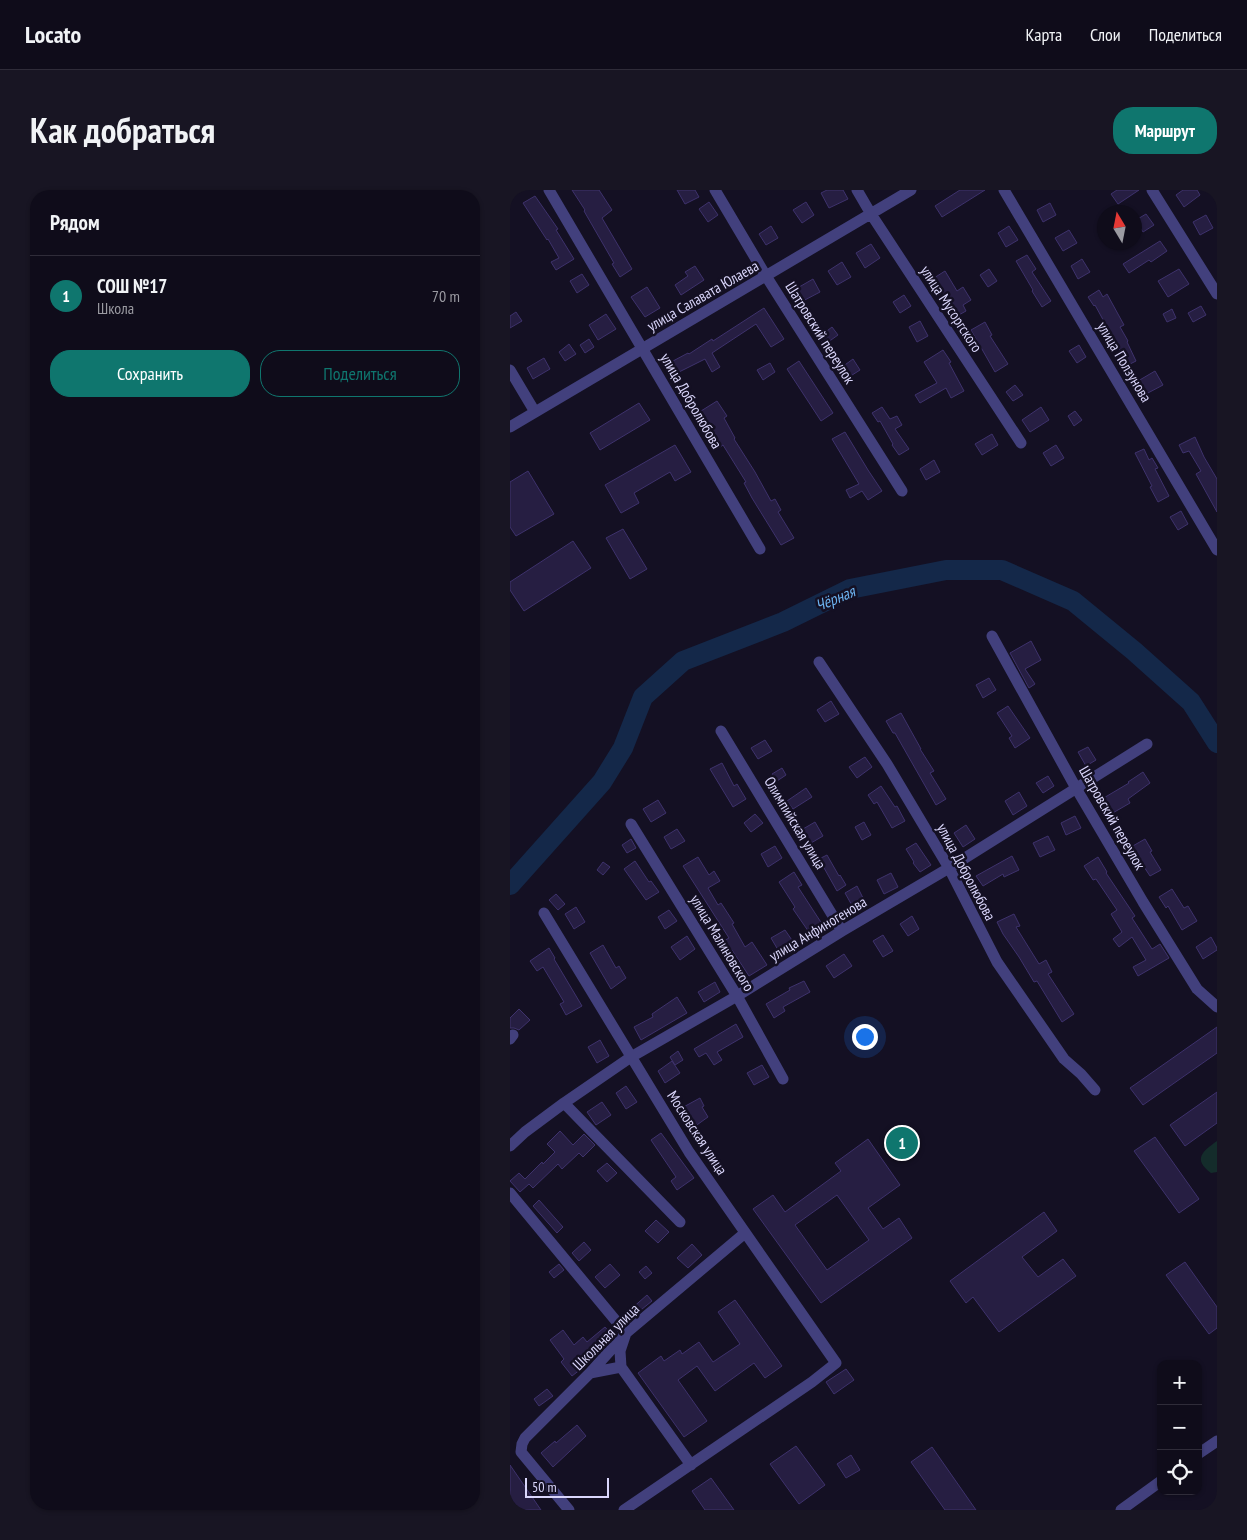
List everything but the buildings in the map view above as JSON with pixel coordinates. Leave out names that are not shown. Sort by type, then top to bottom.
[{"type":"street","name":"улица Добролюбова","points":[[549,190],[760,549]]},
{"type":"street","name":"Шатровский переулок","points":[[715,190],[766,276],[902,491]]},
{"type":"street","name":"улица Мусоргского","points":[[857,190],[1021,443]]},
{"type":"street","name":"улица Салавата Юлаева","points":[[510,427],[911,190]]},
{"type":"street","name":"улица Ползунова","points":[[1004,190],[1217,550]]},
{"type":"street","points":[[1152,190],[1217,294]]},
{"type":"street","points":[[510,370],[535,412]]},
{"type":"street","name":"Шатровский переулок","points":[[992,636],[1076,788],[1144,902],[1198,988],[1217,1007]]},
{"type":"street","name":"улица Добролюбова","points":[[818,662],[887,764],[949,868],[996,962],[1064,1059],[1095,1090]]},
{"type":"street","name":"Олимпийская улица","points":[[721,731],[842,931]]},
{"type":"street","name":"улица Анфиногенова","points":[[510,1146],[525,1132],[564,1103],[631,1057],[737,996],[949,868],[1147,744]]},
{"type":"street","name":"улица Малиновского","points":[[631,824],[737,996],[783,1080]]},
{"type":"street","name":"Московская улица","points":[[544,913],[689,1152],[836,1363],[812,1382],[691,1465]]},
{"type":"street","points":[[564,1103],[680,1222]]},
{"type":"street","points":[[510,1193],[626,1334],[620,1351],[621,1367],[691,1465],[624,1510]]},
{"type":"street","name":"Школьная улица","points":[[569,1510],[521,1452],[522,1444],[626,1334],[745,1233]]},
{"type":"street","points":[[590,1373],[621,1367]]},
{"type":"street","points":[[1202,1451],[1217,1441]]},
{"type":"street","points":[[1121,1510],[1157,1484]]},
{"type":"green space","points":[[1217,1141],[1217,1172],[1211,1173],[1202,1164],[1201,1159],[1207,1148]]},
{"type":"waterway","name":"Чёрная","points":[[510,885],[602,782],[623,748],[643,697],[683,661],[783,622],[850,589],[946,570],[1002,570],[1073,601],[1134,651],[1191,702],[1217,743]]},
{"type":"place","name":"СОШ №17","points":[[902,1143]]}]
